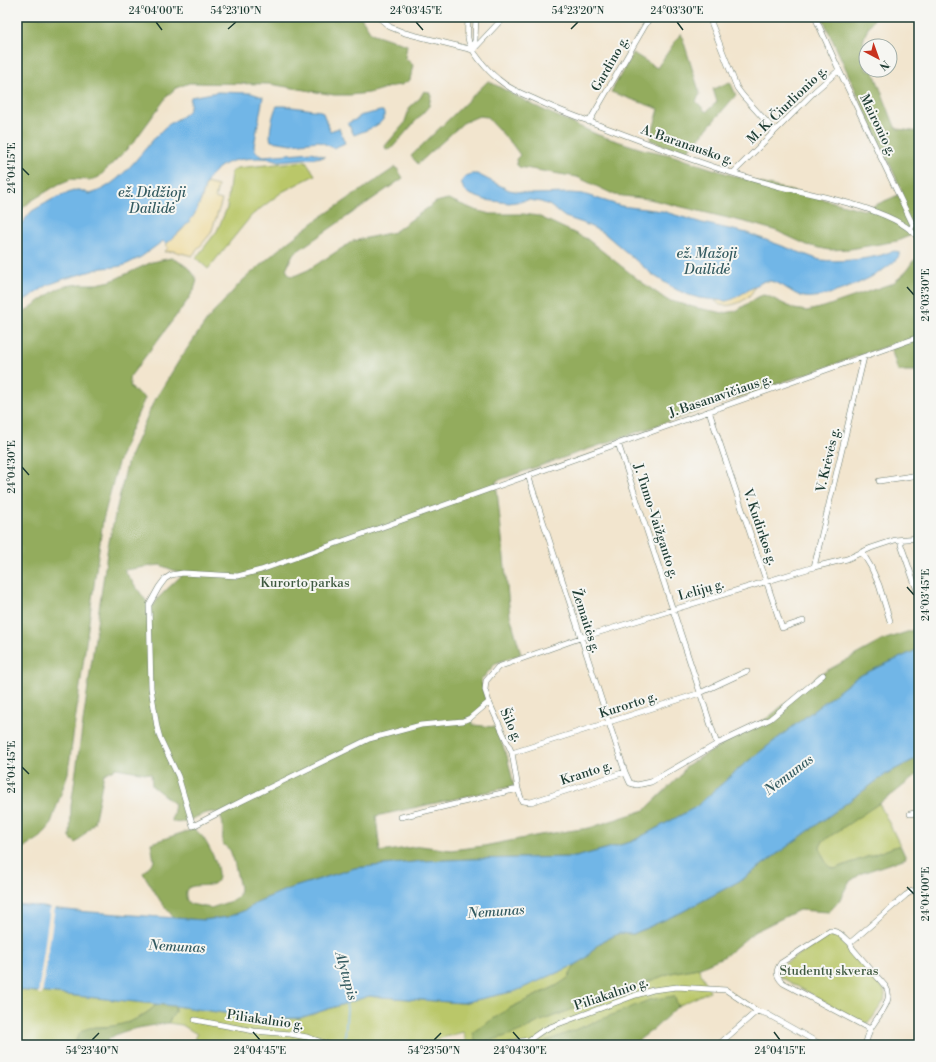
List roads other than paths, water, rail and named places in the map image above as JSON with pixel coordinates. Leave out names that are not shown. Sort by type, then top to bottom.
[{"type":"street","points":[[378,17],[390,27],[405,33],[473,50]]},
{"type":"street","points":[[468,17],[468,40],[473,50]]},
{"type":"street","points":[[473,50],[476,40],[476,17]]},
{"type":"street","points":[[473,50],[504,17]]},
{"type":"street","name":"Gardino g.","points":[[589,122],[650,17]]},
{"type":"street","points":[[708,17],[737,88],[775,131]]},
{"type":"street","name":"Maironio g.","points":[[815,17],[838,70],[913,225],[910,230]]},
{"type":"street","name":"A. Baranausko g.","points":[[473,50],[482,63],[497,79],[566,114],[704,164],[776,185],[859,206],[900,223],[910,230]]},
{"type":"street","name":"M. K. Čiurlionio g.","points":[[733,173],[838,70]]},
{"type":"street","points":[[910,230],[915,233],[919,239]]},
{"type":"street","name":"J. Basanavičiaus g.","points":[[488,702],[470,718],[463,722],[421,725],[369,740],[193,826],[178,776],[160,738],[157,726],[151,688],[149,605],[159,587],[171,576],[183,573],[238,576],[261,570],[618,442],[919,337]]},
{"type":"street","name":"V. Krėvės g.","points":[[814,567],[864,357]]},
{"type":"street","name":"V. Kudirkos g.","points":[[709,411],[782,628],[803,621]]},
{"type":"street","name":"J. Tumo-Vaižganto g.","points":[[618,442],[717,744]]},
{"type":"street","name":"Žemaitės g.","points":[[528,475],[625,772]]},
{"type":"street","points":[[879,481],[919,475]]},
{"type":"street","name":"Lelijų g.","points":[[492,673],[504,664],[580,638],[814,567],[847,559],[889,542],[919,538]]},
{"type":"street","points":[[901,540],[901,545],[919,596]]},
{"type":"street","points":[[862,552],[880,585],[890,621]]},
{"type":"street","name":"Kurorto g.","points":[[512,753],[700,693],[747,671]]},
{"type":"street","name":"Šilo g.","points":[[492,673],[486,681],[485,690],[488,702],[512,753],[518,789]]},
{"type":"street","name":"Kranto g.","points":[[518,789],[522,801],[531,802],[625,772],[630,783],[636,785],[651,782],[717,744],[770,719],[823,675]]},
{"type":"street","points":[[401,817],[518,789]]},
{"type":"street","points":[[910,814],[919,812]]},
{"type":"street","points":[[850,943],[912,891],[919,890]]},
{"type":"street","points":[[865,1045],[870,1029],[884,1007],[889,993],[886,987],[853,950],[850,943],[839,932],[833,930],[830,931],[781,963],[777,968],[776,973],[778,978],[784,983],[870,1029]]},
{"type":"street","name":"Piliakalnio g.","points":[[493,1045],[529,1040],[550,1027],[636,995],[653,990],[678,987],[726,990],[757,1011],[767,1014],[822,1045]]},
{"type":"street","points":[[718,1045],[757,1011]]},
{"type":"street","name":"Piliakalnio g.","points":[[196,1020],[254,1031],[307,1037],[330,1045]]},
{"type":"water","name":"ež. Didžioji Dailidė","points":[[218,92],[251,93],[263,97],[254,146],[258,154],[264,156],[312,152],[325,157],[279,161],[268,158],[253,158],[227,163],[218,168],[210,176],[194,215],[166,244],[163,241],[141,257],[125,265],[102,268],[48,285],[17,305],[17,229],[32,211],[53,199],[76,190],[90,194],[101,190],[112,183],[130,166],[163,129],[188,111],[190,108],[191,97]]},
{"type":"water","points":[[277,106],[321,111],[330,131],[339,128],[345,143],[334,148],[318,141],[292,144],[271,141],[271,124]]},
{"type":"water","points":[[383,111],[383,120],[369,129],[354,135],[348,123],[359,118],[359,116]]},
{"type":"water","name":"ež. Mažoji Dailidė","points":[[477,174],[509,190],[531,194],[583,194],[621,206],[662,211],[702,223],[747,233],[820,260],[856,260],[894,251],[899,252],[899,256],[882,271],[869,278],[840,291],[826,295],[804,297],[775,282],[764,281],[733,299],[726,301],[699,298],[677,290],[653,275],[604,233],[583,223],[565,217],[549,205],[529,200],[509,203],[485,200],[469,194],[464,190],[461,182],[466,176]]},
{"type":"water","name":"Nemunas","points":[[919,649],[919,757],[886,774],[743,879],[682,912],[633,934],[619,933],[598,944],[585,959],[575,965],[516,991],[462,1003],[369,996],[300,1018],[266,1019],[175,1006],[17,990],[17,904],[76,911],[203,920],[228,917],[246,910],[257,902],[288,889],[355,868],[424,861],[576,857],[631,842],[696,807],[742,766],[857,677]]},
{"type":"waterway","name":"Alytupis","points":[[345,1038],[346,1002]]},
{"type":"park label","name":"Kurorto parkas","points":[[305,583]]},
{"type":"park label","name":"Studentų skveras","points":[[829,971]]}]
